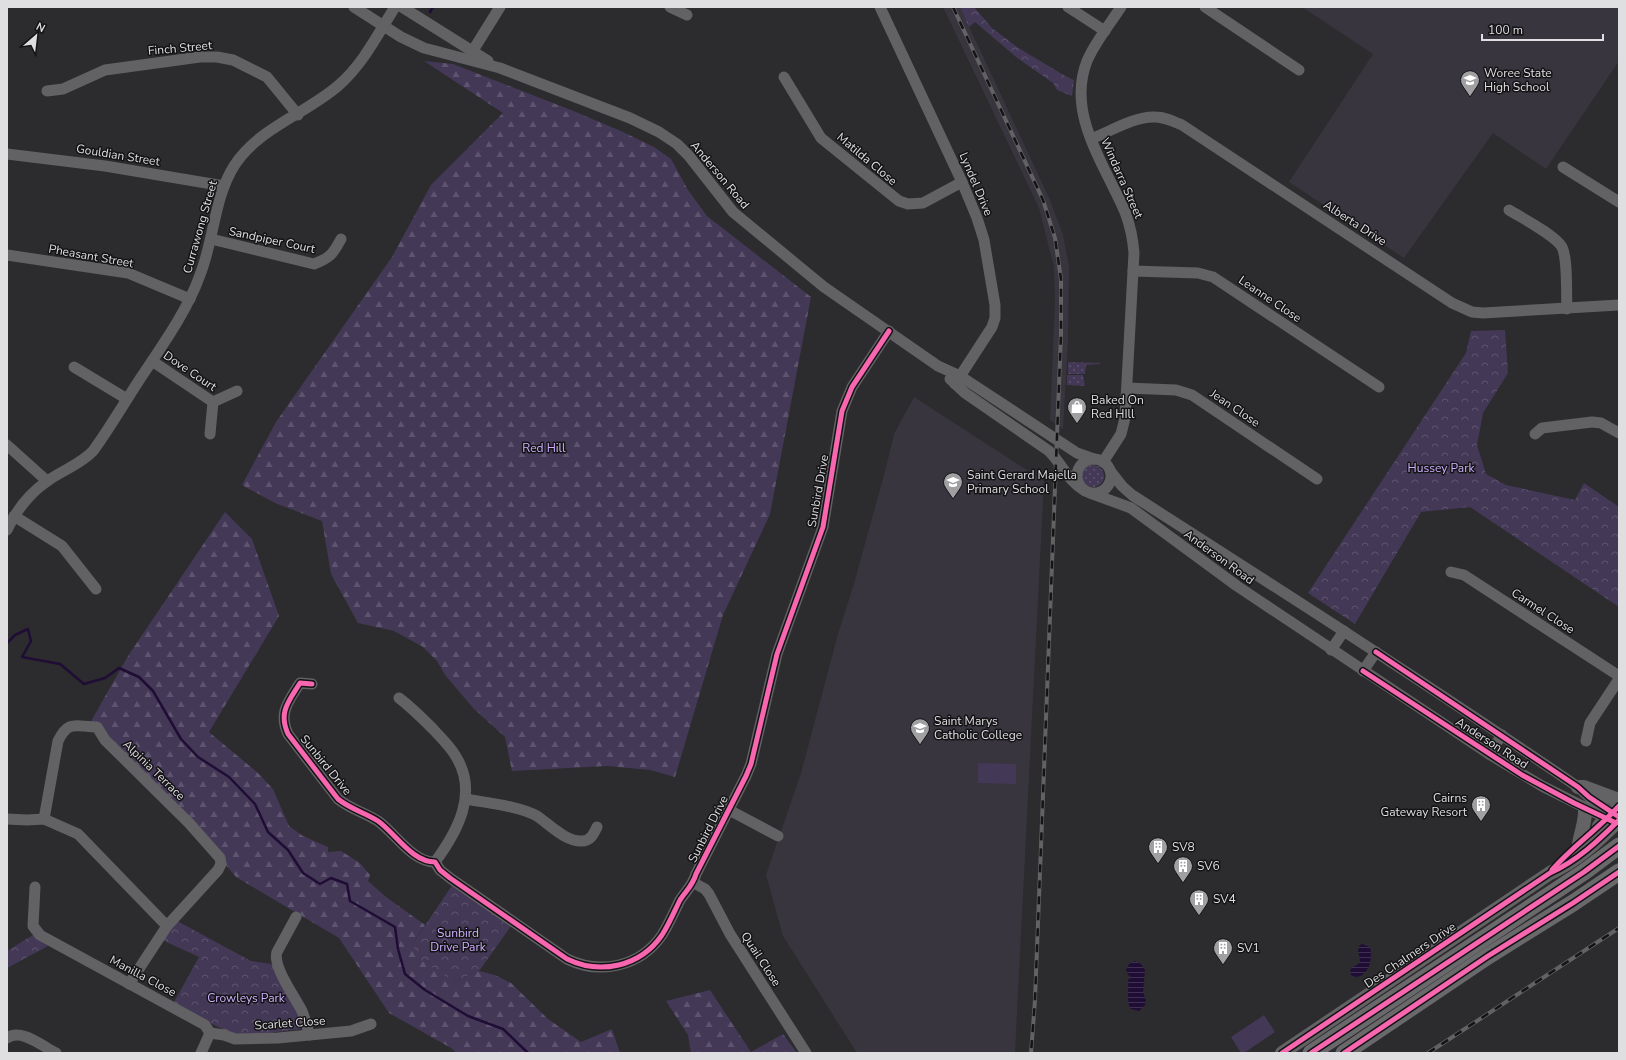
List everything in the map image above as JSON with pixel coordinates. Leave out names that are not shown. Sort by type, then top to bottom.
[{"type":"highway","points":[[1311,1053],[1584,872],[1619,846]]},
{"type":"highway","points":[[1344,1053],[1488,956],[1573,903],[1619,872]]},
{"type":"main road","points":[[1578,787],[1619,800]]},
{"type":"main road","points":[[1580,844],[1581,833],[1586,817],[1585,808]]},
{"type":"main road","name":"Des Chalmers Drive","points":[[1550,873],[1560,861],[1615,816]]},
{"type":"main road","name":"Des Chalmers Drive","points":[[1282,1053],[1550,873],[1565,866],[1582,854],[1615,816]]},
{"type":"street","name":"Anderson Road","points":[[354,7],[401,37],[424,48],[470,56],[630,118],[669,138],[689,156],[726,205],[738,218],[824,287],[957,380],[1076,453],[1098,461]]},
{"type":"street","name":"Currawong Street","points":[[7,530],[14,516],[27,499],[46,481],[87,457],[102,439],[152,360],[190,299],[200,275],[211,239],[224,186],[235,166],[249,148],[267,133],[298,115],[339,85],[360,63],[395,7]]},
{"type":"street","name":"Anderson Road","points":[[402,7],[470,56]]},
{"type":"street","points":[[470,56],[500,7]]},
{"type":"street","points":[[670,7],[687,15]]},
{"type":"street","name":"Lyndel Drive","points":[[880,7],[962,182],[977,218],[984,240],[995,305],[995,318],[992,327],[957,380]]},
{"type":"street","points":[[1068,7],[1105,31]]},
{"type":"street","name":"Windarra Street","points":[[1098,461],[1123,428],[1126,415],[1134,253],[1125,214],[1091,139],[1081,110],[1081,88],[1087,60],[1121,7]]},
{"type":"street","points":[[1205,7],[1299,70]]},
{"type":"street","name":"Finch Street","points":[[47,91],[63,89],[105,70],[200,56],[217,57],[233,60],[267,77],[298,115]]},
{"type":"street","name":"Matilda Close","points":[[784,76],[822,138],[899,201],[908,204],[923,203],[962,182]]},
{"type":"street","name":"Alberta Drive","points":[[1091,139],[1144,118],[1156,117],[1169,119],[1182,125],[1461,308],[1472,312],[1483,313],[1619,305]]},
{"type":"street","name":"Gouldian Street","points":[[7,154],[105,166],[224,186]]},
{"type":"street","points":[[1563,167],[1619,202]]},
{"type":"street","points":[[1509,210],[1555,240],[1562,247],[1565,258],[1567,309]]},
{"type":"street","name":"Sandpiper Court","points":[[211,239],[314,264],[326,260],[334,252],[342,239]]},
{"type":"street","name":"Pheasant Street","points":[[7,255],[128,273],[190,299]]},
{"type":"street","name":"Leanne Close","points":[[1133,271],[1198,273],[1213,277],[1379,387]]},
{"type":"street","name":"Sunbird Drive","points":[[312,684],[300,683],[285,708],[284,722],[288,734],[338,799],[344,804],[377,820],[405,846],[422,859],[435,862],[440,870],[450,878],[561,955],[580,964],[596,968],[621,965],[634,960],[645,953],[662,935],[681,899],[694,883],[696,874],[751,764],[778,654],[823,527],[842,411],[852,387],[889,331]]},
{"type":"street","name":"Dove Court","points":[[152,360],[213,402]]},
{"type":"street","points":[[74,367],[127,399]]},
{"type":"street","name":"Anderson Road","points":[[957,380],[965,393],[1049,450],[1073,483],[1088,492],[1130,508],[1218,574],[1331,650],[1529,779],[1585,808],[1615,816]]},
{"type":"street","name":"Jean Close","points":[[1127,388],[1176,390],[1192,395],[1317,479]]},
{"type":"street","name":"Dove Court","points":[[213,402],[237,391]]},
{"type":"street","name":"Dove Court","points":[[210,434],[213,402]]},
{"type":"street","points":[[1535,434],[1542,428],[1592,422],[1601,423],[1619,433]]},
{"type":"street","points":[[7,445],[46,481]]},
{"type":"street","points":[[1098,461],[1111,472],[1111,479],[1107,488],[1098,493],[1088,492],[1078,483],[1077,472],[1083,463],[1098,461]]},
{"type":"street","name":"Anderson Road","points":[[1111,472],[1122,486],[1132,495],[1502,735],[1578,787],[1589,798],[1615,816]]},
{"type":"street","points":[[14,516],[62,546],[96,589]]},
{"type":"street","name":"Carmel Close","points":[[1451,572],[1464,575],[1619,678]]},
{"type":"street","points":[[1331,650],[1344,632]]},
{"type":"street","points":[[1363,671],[1376,652]]},
{"type":"street","points":[[1586,741],[1590,723],[1619,678]]},
{"type":"street","points":[[399,698],[410,706],[456,755],[465,780],[466,799],[456,829],[435,862]]},
{"type":"street","name":"Alpinia Terrace","points":[[44,818],[58,741],[64,730],[72,725],[97,727],[110,745],[189,823],[220,858],[221,864],[218,870],[167,926],[129,984]]},
{"type":"street","points":[[1489,754],[1502,735]]},
{"type":"street","points":[[466,799],[531,813],[569,838],[578,841],[587,840],[597,827]]},
{"type":"street","points":[[728,810],[778,836]]},
{"type":"street","points":[[7,818],[27,820],[44,818],[78,834],[167,926]]},
{"type":"street","name":"Quail Close","points":[[694,883],[705,889],[709,894],[730,934],[806,1053]]},
{"type":"street","name":"Manilla Close","points":[[35,887],[33,926],[40,935],[198,1020],[205,1025],[210,1033]]},
{"type":"street","points":[[296,917],[277,952],[276,958],[277,964],[302,1012],[309,1035]]},
{"type":"street","name":"Scarlet Close","points":[[210,1033],[241,1040],[351,1031],[371,1024]]},
{"type":"street","points":[[201,1053],[210,1033]]},
{"type":"street","points":[[8,1036],[15,1034],[21,1035],[56,1053]]},
{"type":"shaded area","points":[[943,7],[960,7],[1050,200],[1063,235],[1069,266],[1068,342],[1063,429],[1050,420],[1055,300],[1054,267],[1039,208]]},
{"type":"shaded area","name":"Woree State High School","points":[[1302,7],[1619,7],[1619,61],[1546,169],[1493,133],[1404,258],[1289,182],[1373,54]]},
{"type":"shaded area","name":"Saint Marys Catholic College","points":[[914,397],[1044,481],[1015,1053],[857,1053],[783,936],[766,875],[801,773],[838,634],[853,587],[884,475],[894,434]]},
{"type":"shaded area","points":[[1362,944],[1370,947],[1371,956],[1367,970],[1360,976],[1356,977],[1351,975],[1350,971],[1352,967],[1360,961],[1358,951],[1359,946]]},
{"type":"shaded area","points":[[1135,961],[1141,964],[1145,970],[1143,992],[1146,1001],[1145,1005],[1139,1011],[1131,1009],[1128,1000],[1128,980],[1131,977],[1128,975],[1126,970],[1129,964]]},
{"type":"green space","points":[[960,7],[974,7],[992,28],[1017,47],[1074,80],[1072,96],[1057,90],[1053,83],[1016,57],[975,22],[969,27]]},
{"type":"green space","name":"Red Hill","points":[[424,61],[453,64],[571,110],[654,147],[671,159],[688,190],[707,216],[811,297],[770,514],[723,615],[675,777],[650,770],[607,766],[512,771],[505,737],[474,709],[445,675],[437,661],[423,647],[394,631],[358,623],[331,574],[322,521],[275,503],[242,485],[276,422],[392,257],[431,185],[503,113]]},
{"type":"green space","name":"Hussey Park","points":[[1505,330],[1508,373],[1483,413],[1477,445],[1486,474],[1506,485],[1575,500],[1584,483],[1619,507],[1619,607],[1470,507],[1421,512],[1355,624],[1308,593],[1466,353],[1471,331]]},
{"type":"green space","points":[[1068,362],[1100,364],[1086,365],[1085,374],[1068,374]]},
{"type":"green space","points":[[1067,375],[1083,375],[1085,386],[1067,385]]},
{"type":"green space","points":[[1089,465],[1097,465],[1104,472],[1104,480],[1097,487],[1089,487],[1082,480],[1082,472]]},
{"type":"green space","points":[[225,512],[252,539],[279,616],[209,732],[258,773],[273,789],[289,826],[303,836],[328,847],[328,852],[341,851],[360,863],[370,875],[368,881],[386,897],[425,925],[412,945],[455,982],[479,971],[495,975],[511,983],[548,1019],[581,1042],[612,1029],[620,1053],[457,1053],[451,1048],[389,1013],[339,938],[236,877],[181,811],[90,723],[128,656]]},
{"type":"green space","points":[[978,763],[1016,764],[1016,784],[978,783]]},
{"type":"green space","name":"Sunbird Drive Park","points":[[453,884],[511,926],[479,971],[455,982],[421,960],[412,945]]},
{"type":"green space","name":"Crowleys Park","points":[[177,921],[251,961],[272,964],[304,1023],[300,1029],[238,1037],[173,1004],[199,957],[162,940]]},
{"type":"green space","points":[[33,935],[48,946],[7,968],[7,951]]},
{"type":"green space","points":[[710,990],[751,1052],[783,1034],[797,1053],[691,1053],[688,1035],[666,1001]]},
{"type":"green space","points":[[1264,1015],[1275,1032],[1244,1053],[1241,1053],[1231,1037]]},
{"type":"waterway","points":[[430,12],[433,7]]},
{"type":"waterway","points":[[7,643],[15,635],[28,629],[31,641],[22,657],[60,664],[84,684],[105,678],[119,668],[139,677],[153,691],[181,739],[198,757],[229,777],[255,804],[268,832],[288,850],[303,873],[320,884],[331,878],[347,884],[350,901],[395,927],[398,949],[405,974],[425,990],[468,1016],[503,1029],[528,1053]]},
{"type":"railway","points":[[953,7],[1043,200],[1055,238],[1061,279],[1061,334],[1035,1000],[1031,1053]]},
{"type":"railway","points":[[1428,1053],[1619,928]]},
{"type":"cycle path","points":[[312,684],[300,683],[292,695],[286,707],[284,719],[285,726],[288,734],[338,799],[348,806],[378,821],[412,852],[427,861],[435,862],[440,870],[450,878],[567,959],[580,964],[606,967],[631,961],[643,954],[653,946],[662,935],[680,900],[693,881],[751,764],[777,654],[823,527],[842,411],[852,387],[889,331]]},
{"type":"cycle path","points":[[1376,652],[1578,787],[1589,797],[1619,817]]},
{"type":"cycle path","points":[[1363,671],[1522,775],[1574,803],[1616,823]]},
{"type":"cycle path","points":[[1552,870],[1619,806]]},
{"type":"cycle path","points":[[1282,1053],[1550,873],[1569,863],[1595,843],[1619,820]]},
{"type":"cycle path","points":[[1311,1053],[1584,872],[1619,846]]},
{"type":"cycle path","points":[[1344,1053],[1488,956],[1573,903],[1619,872]]},
{"type":"place","name":"Woree State High School","points":[[1470,97]]},
{"type":"place","name":"Baked On Red HIll","points":[[1077,424]]},
{"type":"place","name":"Saint Gerard Majella Primary School","points":[[953,499]]},
{"type":"place","name":"Saint Marys Catholic College","points":[[920,745]]},
{"type":"place","name":"Cairns Gateway Resort","points":[[1481,822]]},
{"type":"place","name":"SV8","points":[[1158,864]]},
{"type":"place","name":"SV6","points":[[1183,883]]},
{"type":"place","name":"SV4","points":[[1199,916]]},
{"type":"place","name":"SV1","points":[[1223,965]]}]
